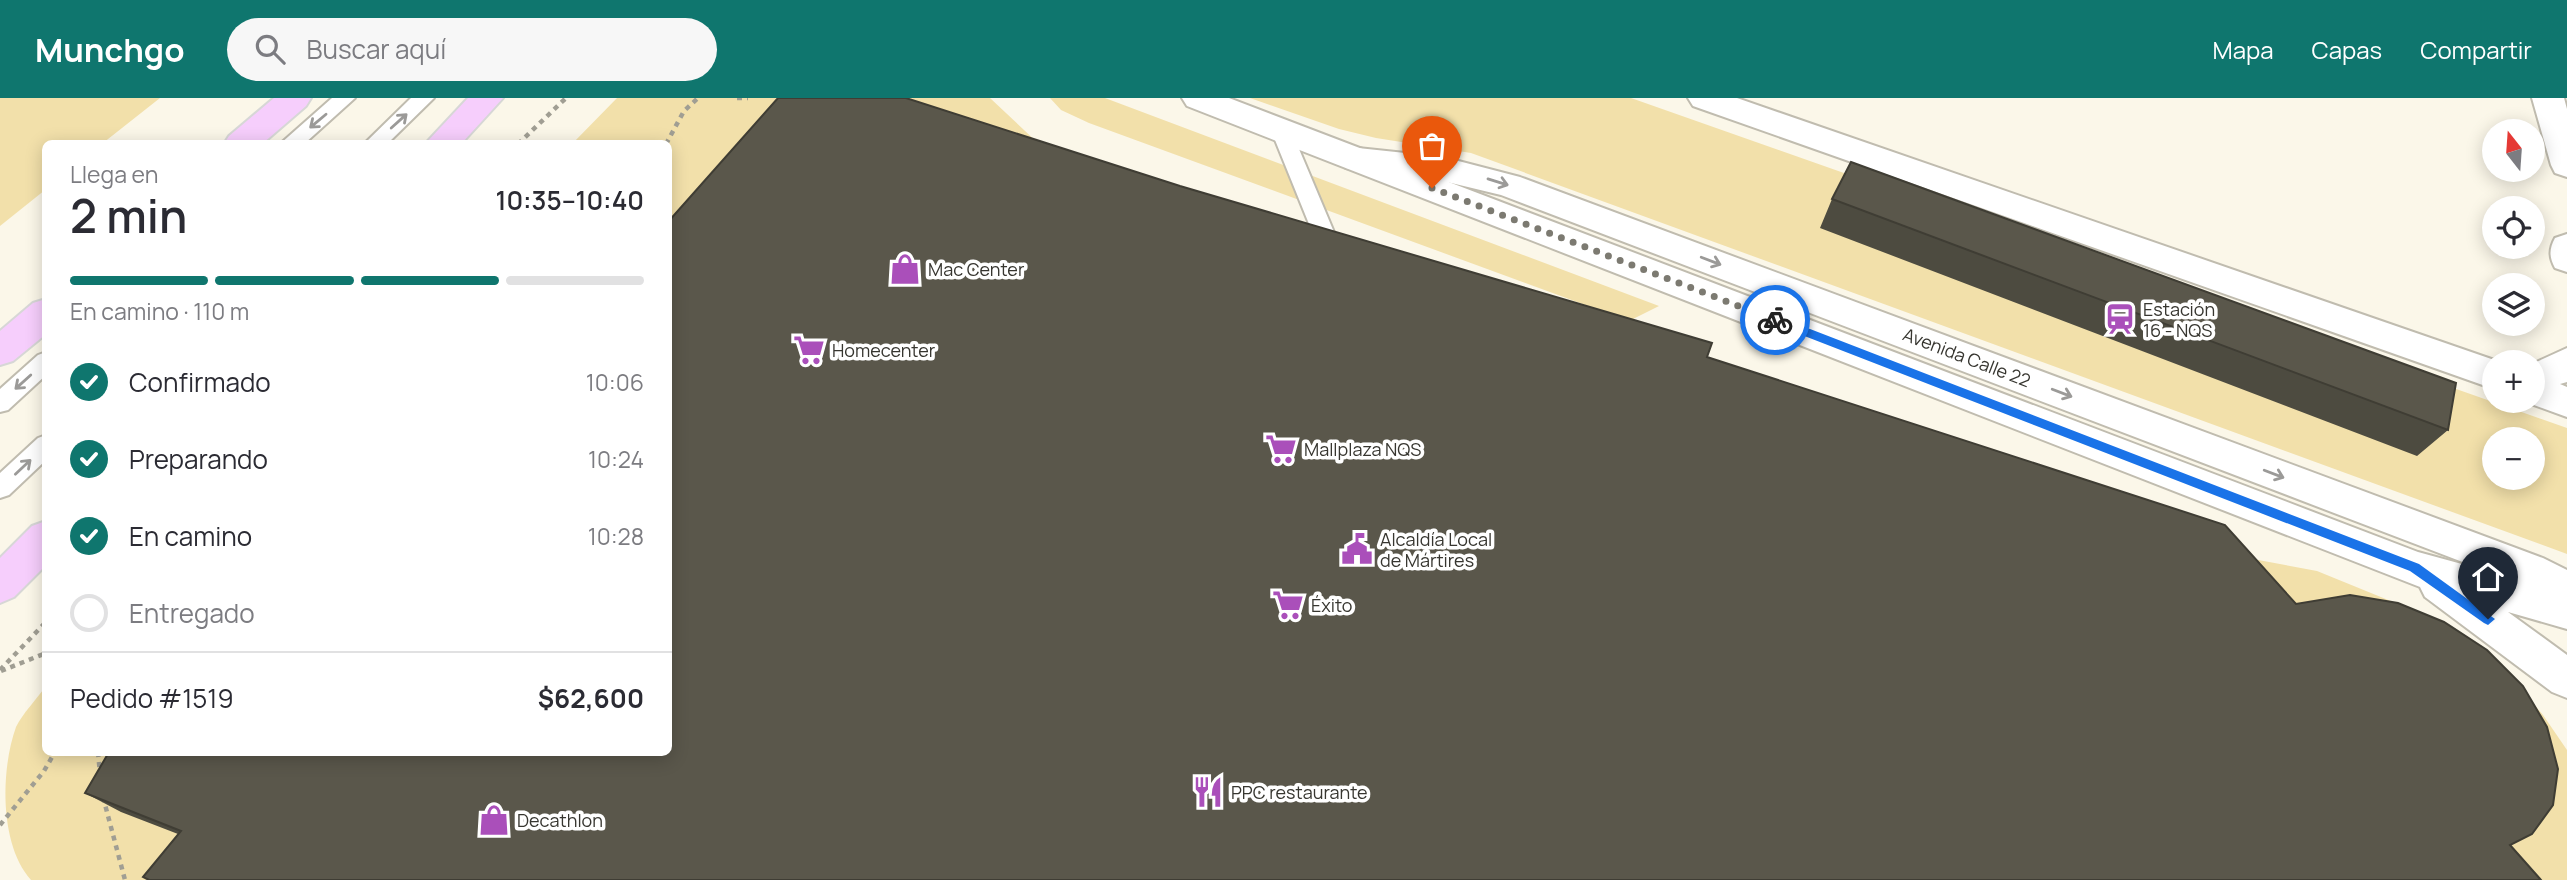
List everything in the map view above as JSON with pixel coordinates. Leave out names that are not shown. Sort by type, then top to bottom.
[{"type":"highway","points":[[245,140],[295,98]]},
{"type":"highway","points":[[445,140],[487,98]]},
{"type":"highway","points":[[0,345],[42,316]]},
{"type":"highway","points":[[0,351],[42,316]]},
{"type":"highway","points":[[0,556],[42,521]]},
{"type":"highway","points":[[0,585],[42,542]]},
{"type":"street","name":"Avenida Calle 22","points":[[1198,98],[2415,568],[2567,611]]},
{"type":"street","points":[[1704,98],[2482,371]]},
{"type":"street","points":[[2548,98],[2567,165]]},
{"type":"street","name":"Avenida Calle 22","points":[[1358,160],[1443,169],[1508,185],[2516,565],[2567,589]]},
{"type":"street","points":[[2567,247],[2567,259]]},
{"type":"street","points":[[2545,375],[2559,370],[2567,362]]},
{"type":"street","points":[[2545,394],[2567,402]]},
{"type":"street","points":[[2415,568],[2567,679]]},
{"type":"lane","points":[[295,140],[345,98]]},
{"type":"lane","points":[[378,140],[424,98]]},
{"type":"lane","points":[[1281,130],[1335,260]]},
{"type":"lane","points":[[0,402],[42,365]]},
{"type":"lane","points":[[0,488],[42,449]]},
{"type":"path","points":[[523,140],[566,98]]},
{"type":"path","points":[[668,140],[684,111],[698,98]]},
{"type":"path","points":[[737,98],[748,98]]},
{"type":"path","points":[[0,671],[42,626]]},
{"type":"path","points":[[0,671],[42,655]]},
{"type":"path","points":[[0,825],[44,771],[53,756]]},
{"type":"path","points":[[98,756],[104,810],[123,860],[125,880]]},
{"type":"shaded area","points":[[0,98],[160,98],[107,140],[42,140],[42,192],[0,226]]},
{"type":"shaded area","points":[[617,98],[815,98],[672,265],[672,140],[576,140]]},
{"type":"shaded area","points":[[825,98],[990,98],[1040,145]]},
{"type":"shaded area","points":[[1050,98],[1105,98],[1659,306],[1629,321],[1089,123],[1061,110]]},
{"type":"shaded area","points":[[1250,98],[1631,98],[2482,398],[2482,413],[2524,413],[2567,428],[2567,554],[1471,153],[1376,138],[1339,129]]},
{"type":"shaded area","points":[[2199,549],[2317,571],[2425,615],[2491,656],[2543,715],[2567,750],[2567,880],[2487,880],[2320,618]]},
{"type":"shaded area","points":[[42,691],[42,756],[157,756],[215,849],[191,880],[31,880],[13,848],[6,808],[7,765],[11,745],[16,727]]},
{"type":"building","name":"Mallplaza NQS","points":[[778,98],[906,98],[1180,186],[1712,343],[1707,357],[2225,525],[2296,604],[2350,595],[2398,603],[2444,622],[2487,650],[2523,686],[2547,727],[2558,769],[2553,805],[2532,834],[2510,845],[2541,880],[149,880],[143,877],[181,831],[85,793],[107,756],[672,756],[672,217]]},
{"type":"building","points":[[1851,162],[2456,383],[2448,430],[1832,199]]},
{"type":"way so far","points":[[1432,188],[1775,320]]},
{"type":"place","name":"Mac Center","points":[[905,269]]},
{"type":"place","name":"Estación 16 - NQS","points":[[2120,319]]},
{"type":"place","name":"Homecenter","points":[[809,350]]},
{"type":"place","name":"Mallplaza NQS","points":[[1281,449]]},
{"type":"place","name":"Alcaldía Local de Mártires","points":[[1357,549]]},
{"type":"place","name":"Éxito","points":[[1288,605]]},
{"type":"place","name":"PPC restaurante","points":[[1208,792]]},
{"type":"place","name":"Decathlon","points":[[494,820]]},
{"type":"route","points":[[1775,320],[2415,568],[2488,619]]}]
